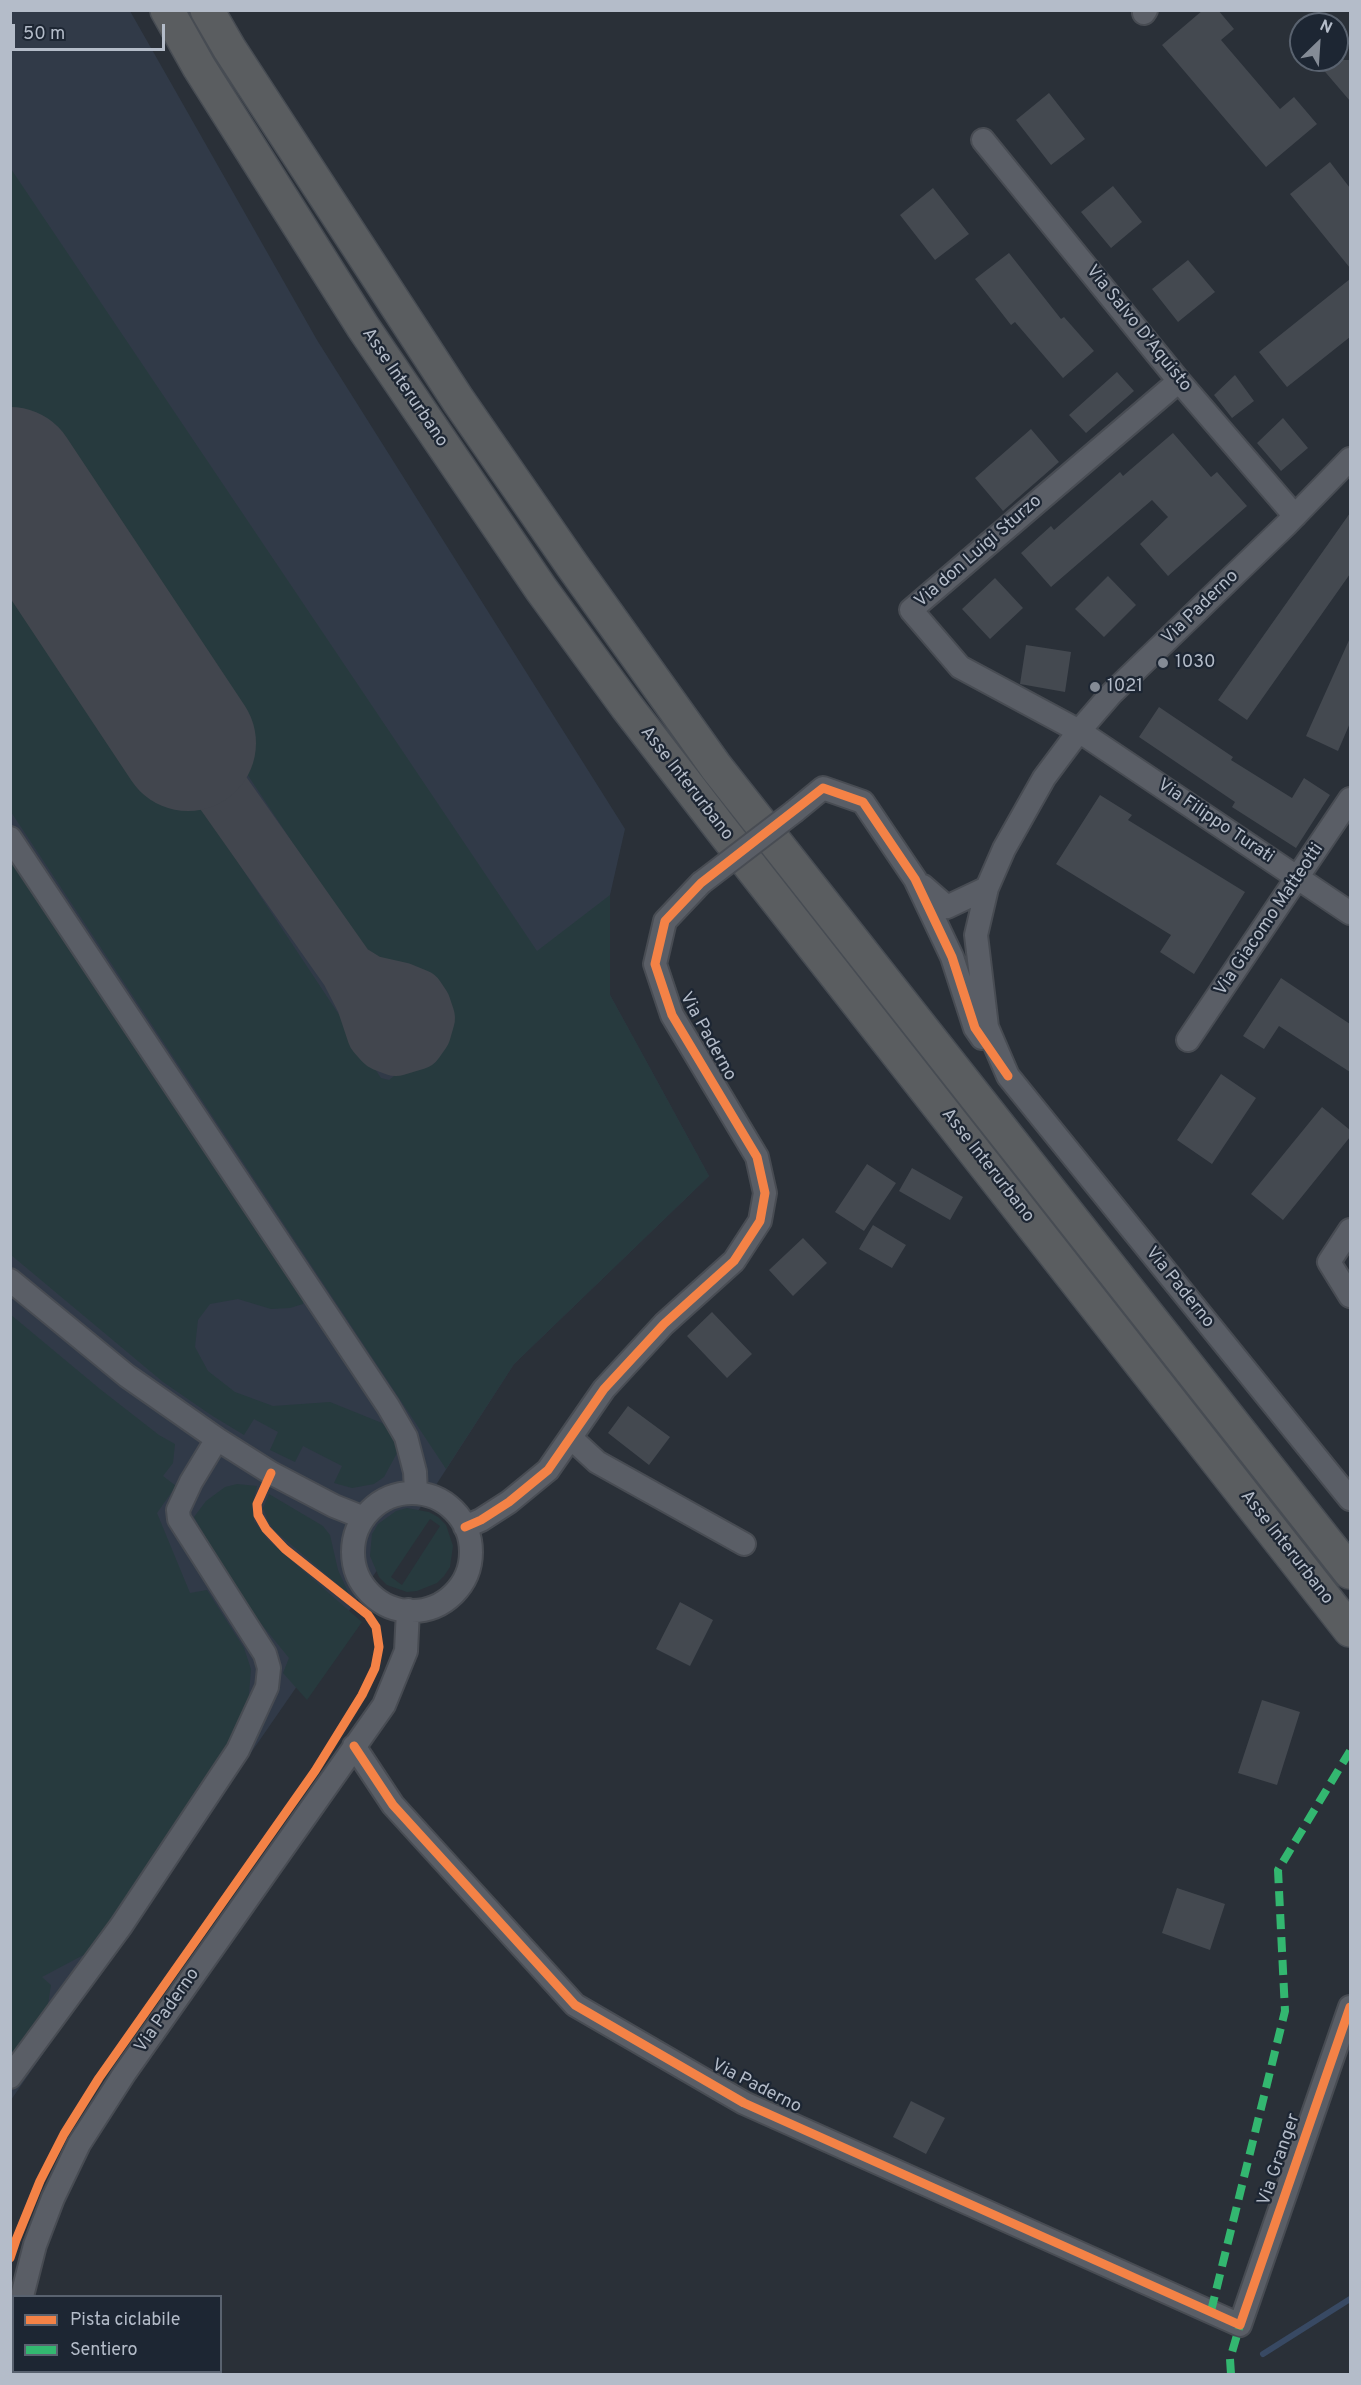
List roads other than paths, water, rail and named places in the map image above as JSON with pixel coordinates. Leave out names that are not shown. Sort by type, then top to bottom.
[{"type":"highway","name":"Asse Interurbano","points":[[167,10],[199,67],[363,327],[554,607],[627,707],[1350,1630]]},
{"type":"highway","name":"Asse Interurbano","points":[[207,10],[235,57],[458,400],[716,767],[1350,1572]]},
{"type":"street","name":"Via Salvo D'Aquisto","points":[[983,140],[1179,381],[1295,516]]},
{"type":"street","name":"Via don Luigi Sturzo","points":[[1079,731],[960,667],[911,610],[1179,381]]},
{"type":"street","name":"Via Paderno","points":[[1008,1076],[987,1027],[976,935],[987,888],[1023,812],[1044,778],[1079,731],[1111,694],[1295,516],[1350,459]]},
{"type":"street","name":"Via Filippo Turati","points":[[1079,731],[1350,913]]},
{"type":"street","name":"Via Paderno","points":[[465,1527],[481,1520],[509,1502],[548,1470],[604,1389],[664,1324],[734,1261],[760,1221],[765,1193],[757,1157],[672,1015],[655,964],[665,921],[701,883],[823,788],[863,802],[915,879],[952,957],[975,1028],[1008,1076],[1350,1499]]},
{"type":"street","name":"Via Giacomo Matteotti","points":[[1188,1040],[1350,799]]},
{"type":"street","points":[[10,838],[388,1406],[406,1437],[415,1472],[416,1493]]},
{"type":"street","name":"Via Paderno","points":[[915,879],[976,935]]},
{"type":"street","points":[[948,907],[987,888]]},
{"type":"street","points":[[952,957],[980,969]]},
{"type":"street","points":[[1350,1230],[1329,1262],[1350,1296]]},
{"type":"street","points":[[10,1280],[127,1376],[217,1439],[271,1473],[334,1506],[364,1518]]},
{"type":"street","points":[[571,1438],[597,1462],[744,1544]]},
{"type":"street","points":[[10,2077],[121,1926],[238,1750],[267,1687],[269,1668],[265,1654],[179,1519],[178,1510],[190,1482],[217,1439]]},
{"type":"street","points":[[416,1493],[426,1494],[445,1503],[459,1516],[465,1527],[471,1550],[469,1568],[461,1585],[449,1598],[433,1607],[396,1609],[379,1601],[362,1583],[355,1568],[354,1537],[372,1508],[388,1497],[416,1493]]},
{"type":"street","name":"Via Paderno","points":[[22,2295],[39,2235],[53,2198],[79,2144],[124,2074],[384,1705],[406,1651],[408,1610]]},
{"type":"street","name":"Via Paderno","points":[[354,1746],[393,1805],[575,2005],[744,2103],[1240,2325]]},
{"type":"street","name":"Via Granger","points":[[1240,2325],[1350,2007]]},
{"type":"waterway","points":[[1263,2354],[1350,2299]]},
{"type":"place","name":"1030","points":[[1163,663]]},
{"type":"place","name":"1021","points":[[1095,687]]}]
